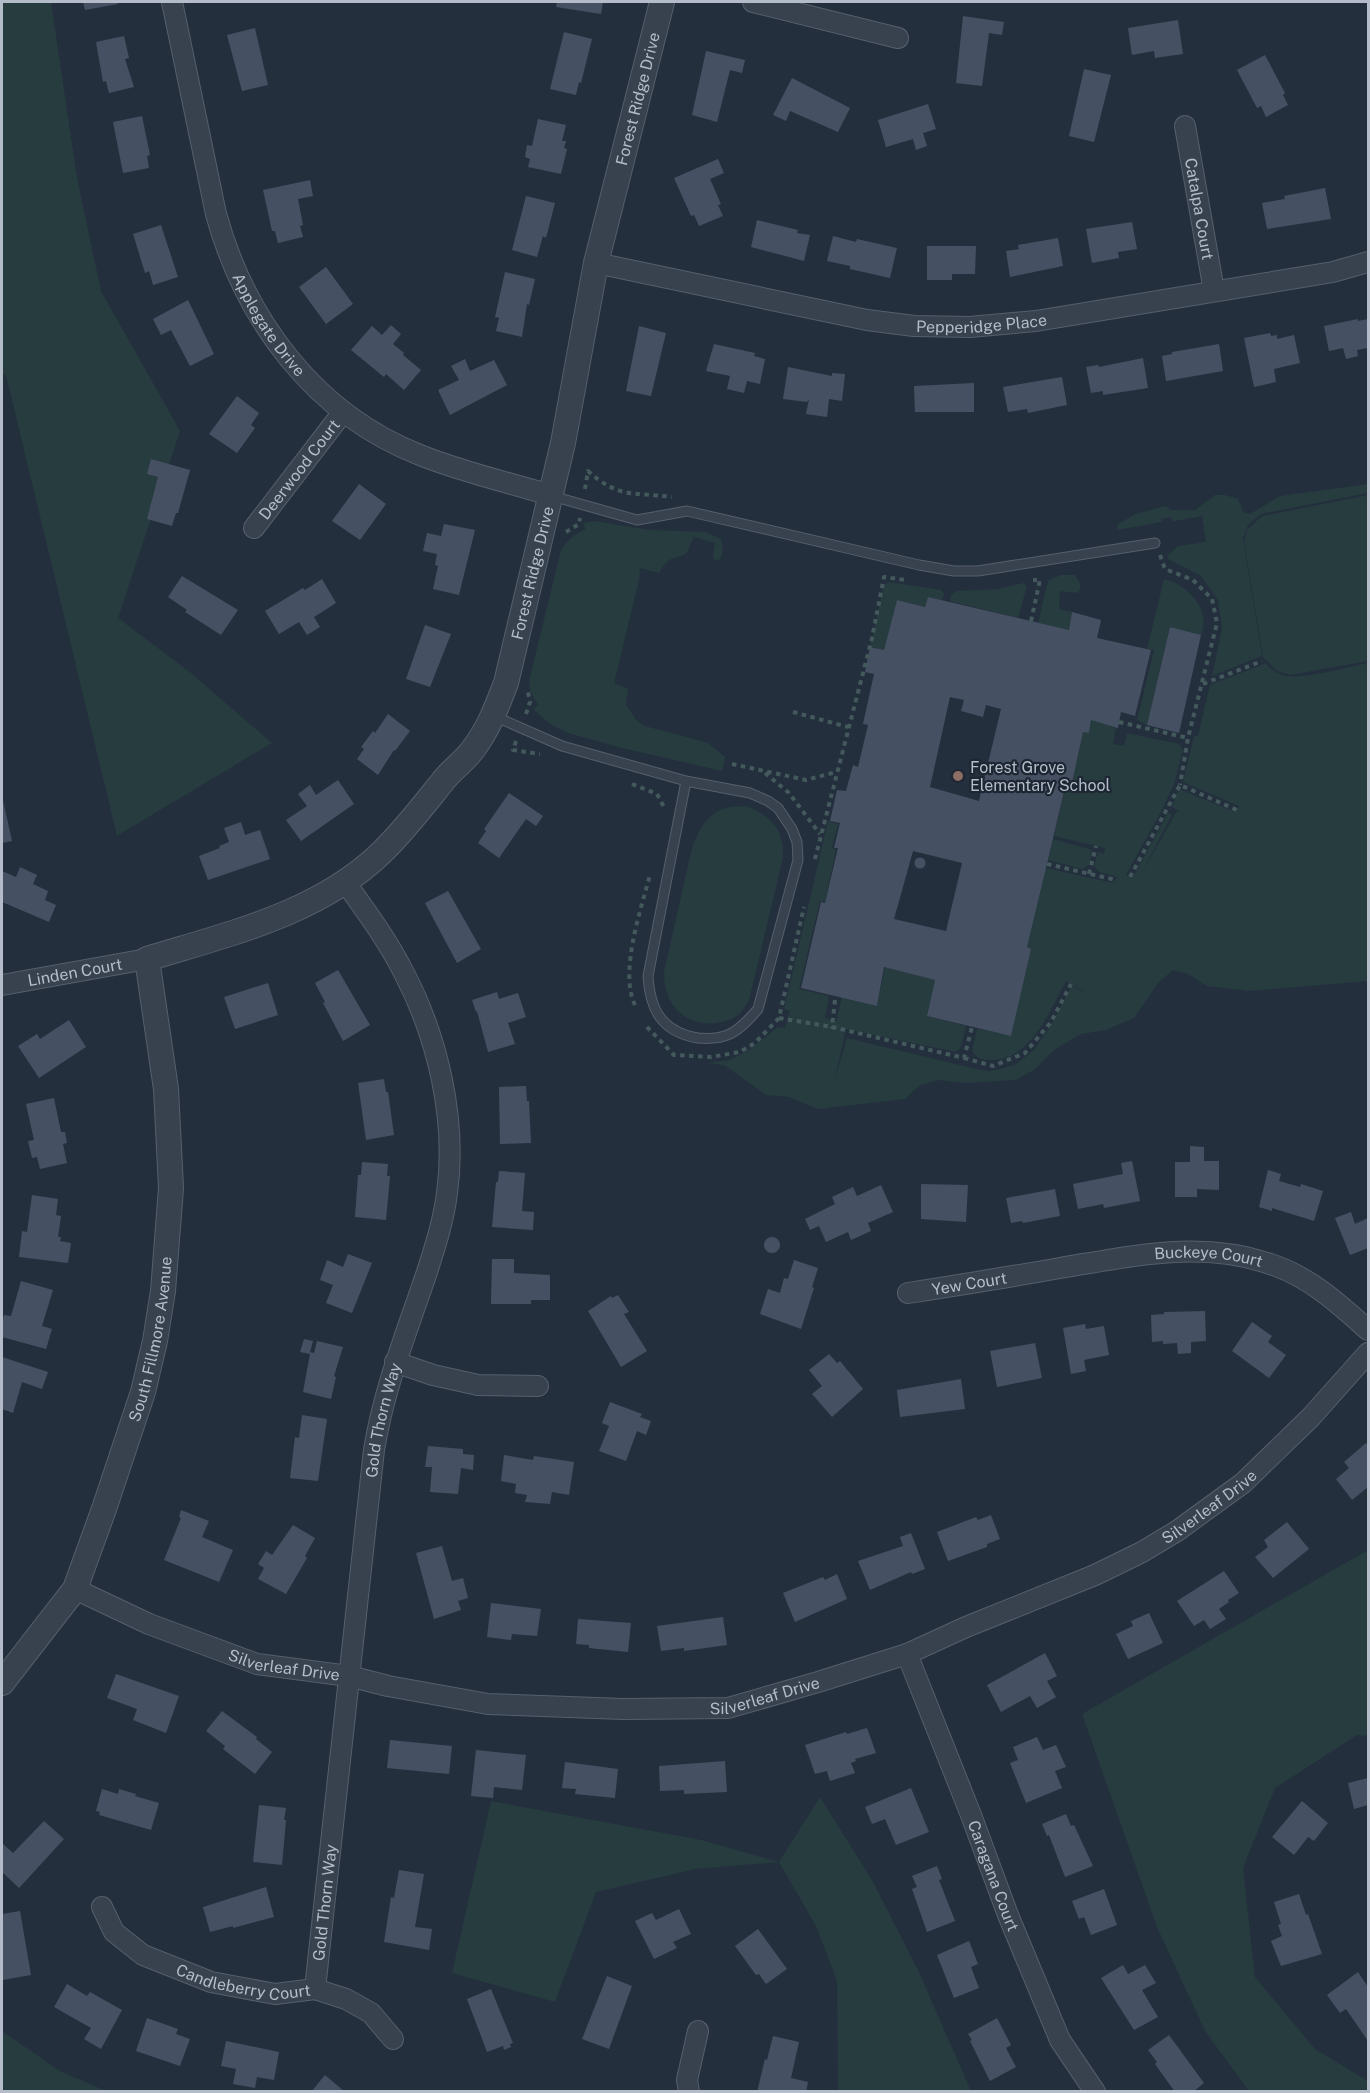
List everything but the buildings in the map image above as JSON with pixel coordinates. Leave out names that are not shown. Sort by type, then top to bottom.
[{"type":"street","name":"Applegate Drive","points":[[172,2],[216,214],[226,248],[249,299],[281,348],[327,399],[391,443],[449,466],[550,495]]},
{"type":"street","name":"Forest Ridge Drive","points":[[147,959],[264,922],[301,907],[345,882],[380,855],[409,825],[449,773],[473,750],[494,716],[506,683],[563,443],[596,263],[662,2]]},
{"type":"street","points":[[753,2],[898,38]]},
{"type":"street","name":"Catalpa Court","points":[[1185,126],[1214,291]]},
{"type":"street","name":"Pepperidge Place","points":[[596,263],[867,320],[914,326],[970,327],[1036,321],[1333,272],[1368,262]]},
{"type":"street","name":"Deerwood Court","points":[[254,528],[343,412]]},
{"type":"street","name":"Gold Thorn Way","points":[[315,1989],[374,1450],[380,1415],[395,1362],[427,1271],[447,1193],[450,1147],[447,1107],[437,1059],[424,1017],[405,973],[345,882]]},
{"type":"street","name":"Linden Court","points":[[2,985],[147,959]]},
{"type":"street","name":"South Fillmore Avenue","points":[[2,1683],[75,1589],[143,1392],[155,1341],[164,1291],[171,1188],[166,1089],[147,959]]},
{"type":"street","name":"Buckeye Court","points":[[1028,1274],[1192,1250],[1235,1255],[1276,1266],[1313,1284],[1368,1330]]},
{"type":"street","name":"Yew Court","points":[[908,1293],[1028,1274]]},
{"type":"street","name":"Silverleaf Drive","points":[[75,1589],[149,1624],[257,1664],[349,1676],[388,1686],[488,1704],[623,1709],[728,1708],[907,1654],[1095,1575],[1142,1552],[1177,1531],[1243,1483],[1276,1453],[1368,1353]]},
{"type":"street","points":[[395,1362],[433,1375],[478,1385],[538,1386]]},
{"type":"street","name":"Caragana Court","points":[[907,1654],[1008,1915],[1060,2040],[1095,2091]]},
{"type":"street","name":"Candleberry Court","points":[[102,1907],[114,1932],[143,1955],[211,1982],[275,1994],[315,1989],[346,1999],[371,2013],[393,2038]]},
{"type":"street","points":[[689,2091],[687,2080],[698,2031]]},
{"type":"lane","points":[[550,495],[638,519],[687,511],[954,572],[978,571],[1155,543]]},
{"type":"lane","points":[[494,716],[562,746],[686,781],[750,793],[778,808],[792,829],[798,860],[758,1009],[744,1024],[729,1035],[707,1039],[685,1035],[669,1027],[656,1011],[649,996],[648,976],[686,781]]},
{"type":"path","points":[[565,533],[579,524],[588,471],[604,486],[625,493],[635,496],[674,497]]},
{"type":"path","points":[[893,578],[897,560]]},
{"type":"path","points":[[1130,877],[1180,785],[1188,738],[1217,623],[1212,599],[1193,580],[1165,569]]},
{"type":"path","points":[[812,869],[872,638],[884,577],[916,582]]},
{"type":"path","points":[[1029,580],[1040,580],[1031,621]]},
{"type":"path","points":[[1202,684],[1262,661]]},
{"type":"path","points":[[525,682],[530,702],[513,750],[549,756]]},
{"type":"path","points":[[793,712],[848,727]]},
{"type":"path","points":[[1119,722],[1188,738]]},
{"type":"path","points":[[732,765],[806,780],[836,772]]},
{"type":"path","points":[[630,783],[657,794],[665,809],[663,820]]},
{"type":"path","points":[[1180,785],[1237,810]]},
{"type":"path","points":[[1089,874],[1096,846]]},
{"type":"path","points":[[1047,864],[1116,880]]},
{"type":"path","points":[[639,1012],[629,993],[631,947],[650,874]]},
{"type":"path","points":[[644,1022],[648,1031],[674,1055],[711,1057],[740,1052],[755,1043],[779,1018],[804,904]]},
{"type":"path","points":[[779,1018],[832,1027],[993,1066],[1025,1053],[1051,1022],[1071,984]]},
{"type":"path","points":[[832,1027],[835,1000]]},
{"type":"path","points":[[964,1058],[972,1027]]},
{"type":"green space","points":[[2,2],[51,2],[77,178],[101,291],[180,431],[118,618],[191,673],[272,743],[117,836],[6,375],[2,373]]},
{"type":"green space","points":[[1368,484],[1368,493],[1261,514],[1248,525],[1243,539],[1262,656],[1212,676],[1222,628],[1218,600],[1200,575],[1168,559],[1167,556],[1178,546],[1206,542],[1202,516],[1175,521],[1172,521],[1171,517],[1162,519],[1162,522],[1117,530],[1118,524],[1136,514],[1166,506],[1171,510],[1195,510],[1215,495],[1238,499],[1244,513],[1250,514],[1280,496]]},
{"type":"green space","points":[[1368,495],[1368,661],[1290,675],[1277,671],[1263,657],[1244,542],[1247,530],[1262,516]]},
{"type":"green space","points":[[595,521],[649,530],[706,532],[721,539],[722,552],[718,560],[715,561],[713,556],[715,543],[694,537],[686,554],[667,562],[659,573],[640,568],[614,683],[628,689],[626,704],[636,720],[645,726],[708,743],[725,757],[722,771],[568,733],[550,724],[533,709],[538,705],[530,691],[529,681],[561,550],[572,537],[586,529],[583,523]]},
{"type":"green space","points":[[1061,575],[1075,575],[1080,584],[1080,590],[1077,593],[1060,591],[1059,609],[1072,612],[1069,630],[1038,623],[1049,580]]},
{"type":"green space","points":[[1164,579],[1189,592],[1200,608],[1204,626],[1201,635],[1170,627],[1147,725],[1137,720],[1154,650],[1147,649]]},
{"type":"green space","points":[[889,582],[941,590],[944,594],[942,600],[928,597],[925,607],[897,600],[884,650],[870,647],[884,585]]},
{"type":"green space","points":[[1023,583],[1027,586],[1018,618],[950,601],[951,595],[957,591],[998,589]]},
{"type":"green space","points":[[1266,663],[1280,674],[1294,676],[1368,663],[1368,981],[1249,991],[1207,986],[1188,974],[1173,970],[1158,983],[1134,1018],[1106,1030],[1081,1034],[1054,1050],[1034,1070],[1016,1080],[966,1083],[937,1080],[919,1086],[905,1099],[818,1109],[789,1097],[766,1095],[724,1065],[706,1063],[730,1060],[749,1050],[778,1027],[785,1028],[790,1011],[784,1009],[828,821],[838,824],[832,848],[836,850],[825,902],[820,901],[799,989],[829,996],[825,1018],[836,1021],[842,997],[877,1006],[885,967],[935,980],[927,1016],[966,1026],[961,1047],[956,1052],[846,1029],[834,1082],[847,1038],[988,1071],[1016,1064],[1034,1050],[1048,1030],[1072,986],[1092,996],[1066,981],[1038,1031],[1018,1051],[1006,1058],[986,1060],[976,1056],[972,1051],[977,1029],[1011,1035],[1031,949],[1027,947],[1046,868],[1113,883],[1117,877],[1099,872],[1094,866],[1098,852],[1104,854],[1105,848],[1054,836],[1066,783],[1072,783],[1083,732],[1089,733],[1091,720],[1116,727],[1113,744],[1124,746],[1127,733],[1179,744],[1183,750],[1174,784],[1126,875],[1132,879],[1168,813],[1172,815],[1140,876],[1177,811],[1180,812],[1172,807],[1179,789],[1235,812],[1239,806],[1183,782],[1194,736],[1198,736],[1210,685]]},
{"type":"green space","points":[[746,806],[775,825],[783,848],[783,858],[749,1000],[736,1017],[716,1023],[694,1021],[685,1017],[672,1003],[667,994],[664,972],[691,852],[707,820],[728,807]]},
{"type":"green space","points":[[1053,839],[1092,850],[1090,864],[1082,869],[1048,860]]},
{"type":"green space","points":[[1368,1550],[1368,1736],[1357,1735],[1275,1788],[1243,1868],[1255,1977],[1315,2049],[1368,2081],[1368,2091],[1249,2091],[1205,2031],[1157,1927],[1082,1714]]},
{"type":"green space","points":[[820,1797],[872,1880],[919,1972],[971,2091],[838,2091],[837,1981],[816,1926],[779,1862]]},
{"type":"green space","points":[[491,1801],[701,1840],[779,1862],[695,1869],[596,1892],[555,2002],[452,1973]]},
{"type":"green space","points":[[2,2031],[60,2071],[106,2091],[2,2091]]},
{"type":"place","name":"Forest Grove Elementary School","points":[[958,776]]}]
